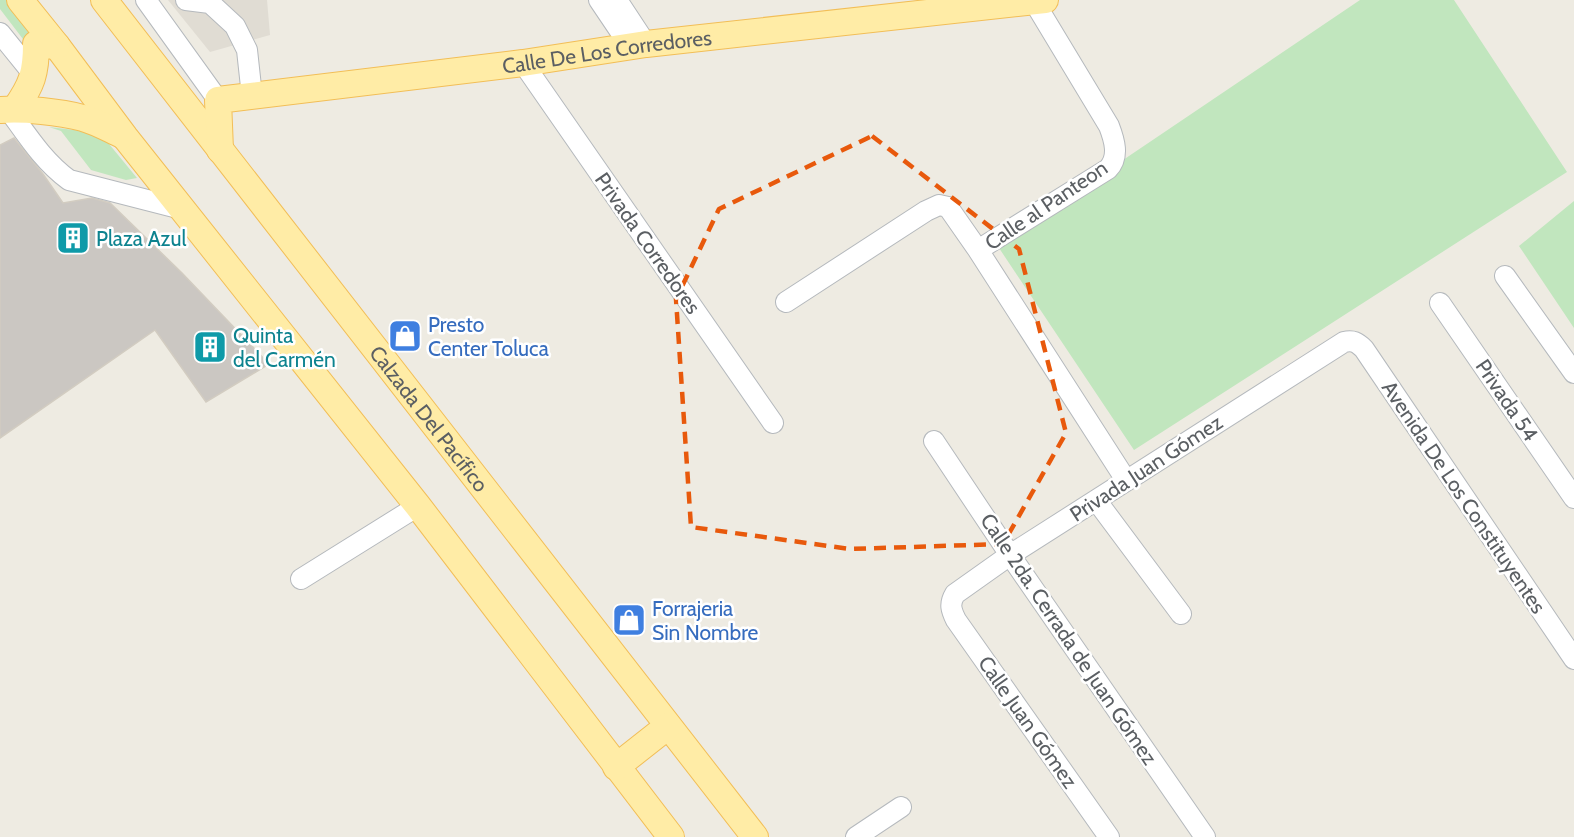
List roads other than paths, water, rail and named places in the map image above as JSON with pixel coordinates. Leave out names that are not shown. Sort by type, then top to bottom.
[{"type":"main road","points":[[20,0],[125,137],[418,506],[671,837]]},
{"type":"main road","name":"Calzada Del Pacífico","points":[[104,0],[755,837]]},
{"type":"main road","name":"Calle De Los Corredores","points":[[218,100],[523,63],[638,45],[1038,0]]},
{"type":"main road","points":[[8,109],[30,87],[34,75],[36,44],[57,46]]},
{"type":"main road","points":[[218,100],[220,150]]},
{"type":"main road","points":[[8,109],[83,118],[125,137]]},
{"type":"main road","points":[[616,767],[668,726]]},
{"type":"street","points":[[146,0],[218,100]]},
{"type":"street","points":[[186,0],[210,3],[235,26],[247,50],[252,96]]},
{"type":"street","points":[[599,0],[638,45]]},
{"type":"street","points":[[617,0],[638,45]]},
{"type":"street","name":"Calle al Panteon","points":[[978,250],[1108,169],[1114,158],[1115,142],[1109,126],[1038,0]]},
{"type":"street","points":[[0,33],[34,75]]},
{"type":"street","name":"Privada Corredores","points":[[523,63],[773,423]]},
{"type":"street","points":[[8,109],[45,160],[69,180],[182,209]]},
{"type":"street","name":"Calle al Panteon","points":[[786,302],[926,211],[939,205],[948,207],[1126,480]]},
{"type":"street","points":[[1505,276],[1574,373]]},
{"type":"street","name":"Privada 54","points":[[1440,303],[1574,498]]},
{"type":"street","name":"Privada Juan Gómez","points":[[951,606],[955,594],[1010,555],[1335,347],[1350,340]]},
{"type":"street","name":"Avenida De Los Constituyentes","points":[[1350,340],[1358,343],[1364,349],[1572,654]]},
{"type":"street","name":"Calle 2da. Cerrada de Juan Gómez","points":[[934,441],[1205,837]]},
{"type":"street","points":[[1096,500],[1181,614]]},
{"type":"street","points":[[301,579],[418,506]]},
{"type":"street","name":"Calle Juan Gómez","points":[[951,606],[956,620],[1109,837]]},
{"type":"street","points":[[856,837],[901,807]]},
{"type":"place","name":"Plaza Azul","points":[[73,238]]},
{"type":"place","name":"Presto Center Toluca","points":[[405,336]]},
{"type":"place","name":"Quinta del Carmén","points":[[210,347]]},
{"type":"place","name":"Forrajeria Sin Nombre","points":[[629,620]]}]
